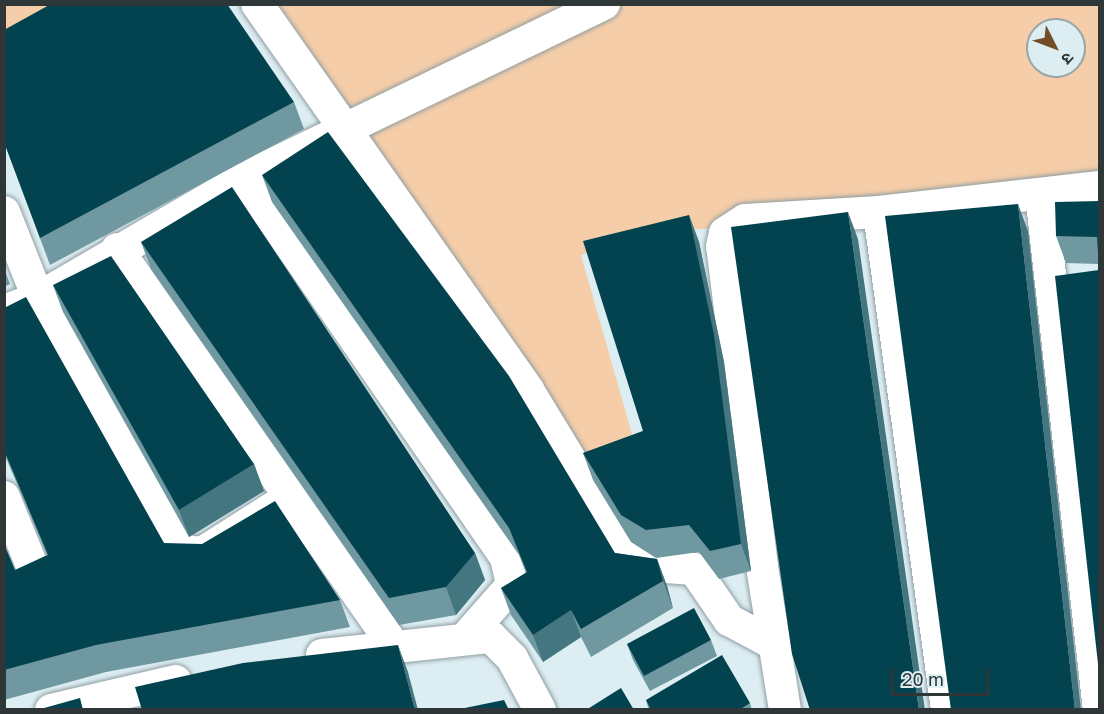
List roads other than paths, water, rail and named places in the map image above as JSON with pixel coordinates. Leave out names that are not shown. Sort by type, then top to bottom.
[{"type":"street","points":[[257,4],[341,129],[528,390],[624,548],[652,566],[694,569],[729,620],[772,643]]},
{"type":"street","points":[[4,311],[38,298],[117,249],[244,178],[341,129],[604,4]]},
{"type":"street","points":[[244,178],[506,558],[512,585],[467,636]]},
{"type":"street","points":[[785,710],[772,643],[722,246],[725,233],[745,220],[879,212],[1100,188]]},
{"type":"street","points":[[1041,194],[1099,710]]},
{"type":"street","points":[[4,212],[38,298],[183,551],[202,553],[290,497]]},
{"type":"street","points":[[879,212],[947,710]]},
{"type":"street","points":[[117,249],[393,645]]},
{"type":"street","points":[[4,497],[34,571]]},
{"type":"street","points":[[288,660],[467,636],[502,643],[540,710]]},
{"type":"street","points":[[51,710],[208,674]]}]
